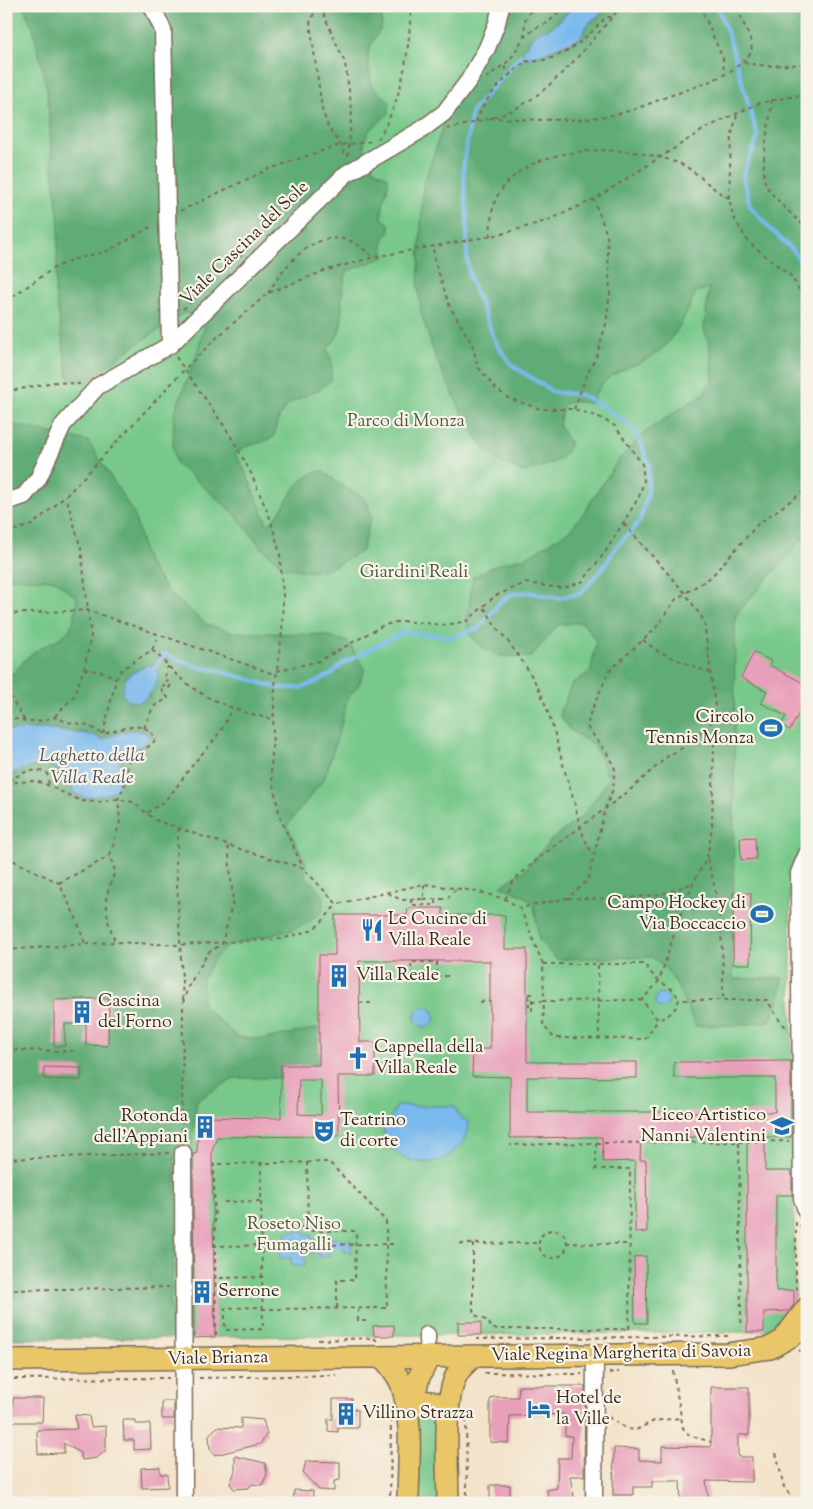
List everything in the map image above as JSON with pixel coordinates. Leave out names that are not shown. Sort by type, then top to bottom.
[{"type":"main road","points":[[770,1348],[787,1336],[803,1304]]},
{"type":"main road","name":"Viale Regina Margherita di Savoia","points":[[428,1344],[473,1349],[595,1356],[728,1354],[770,1348],[807,1328]]},
{"type":"main road","points":[[428,1344],[440,1382],[457,1407]]},
{"type":"main road","points":[[403,1413],[419,1377],[428,1344]]},
{"type":"main road","name":"Viale Brianza","points":[[6,1360],[384,1358],[428,1344]]},
{"type":"main road","points":[[448,1503],[457,1407],[456,1375],[473,1349]]},
{"type":"main road","points":[[384,1358],[401,1384],[408,1503]]},
{"type":"main road","points":[[403,1413],[419,1402],[431,1401],[443,1406],[457,1407]]},
{"type":"street","points":[[152,6],[163,30],[172,350]]},
{"type":"street","name":"Viale Cascina del Sole","points":[[6,502],[24,496],[38,479],[63,425],[98,386],[172,350],[346,174],[421,130],[444,112],[464,88],[487,48],[497,23],[501,6]]},
{"type":"street","points":[[802,1215],[799,873],[807,854]]},
{"type":"street","points":[[182,1153],[184,1503]]},
{"type":"street","points":[[770,1348],[807,1338]]},
{"type":"street","points":[[594,1503],[595,1356]]},
{"type":"path","points":[[317,6],[310,23],[319,96],[328,127],[340,145],[347,162],[352,110],[345,63],[320,6]]},
{"type":"path","points":[[360,165],[377,141],[397,102],[409,39],[411,6]]},
{"type":"path","points":[[524,37],[526,21],[533,6]]},
{"type":"path","points":[[510,72],[504,66],[510,60],[524,37],[539,26],[548,23],[565,6]]},
{"type":"path","points":[[466,125],[490,118],[526,103],[557,78],[602,32],[622,6]]},
{"type":"path","points":[[700,6],[724,59],[724,73]]},
{"type":"path","points":[[702,11],[709,6]]},
{"type":"path","points":[[490,118],[559,121],[612,115],[637,109],[710,82],[744,62],[752,51],[752,46],[736,6]]},
{"type":"path","points":[[474,122],[479,111],[510,72],[526,61],[534,62],[576,47],[606,17],[612,17]]},
{"type":"path","points":[[744,62],[767,66],[807,64]]},
{"type":"path","points":[[268,293],[324,271],[374,257],[433,245],[477,239],[549,220],[593,200],[706,128],[759,103],[807,94]]},
{"type":"path","points":[[772,100],[765,169],[766,183],[778,199],[807,228]]},
{"type":"path","points":[[737,113],[731,137],[729,198],[733,216],[748,242],[791,276],[806,300]]},
{"type":"path","points":[[6,301],[54,268],[71,260],[108,251],[211,194],[269,169],[340,145],[377,141]]},
{"type":"path","points":[[490,236],[493,208],[500,191],[520,172],[537,163],[566,153],[592,150],[658,158],[680,164],[716,192],[729,198]]},
{"type":"path","points":[[574,409],[600,347],[606,324],[610,292],[607,236],[593,200]]},
{"type":"path","points":[[6,533],[32,525],[66,496],[184,370],[214,340],[268,293],[281,271],[293,258],[327,240],[337,238],[350,241],[374,257]]},
{"type":"path","points":[[277,671],[320,661],[384,625],[401,621],[446,625],[467,621],[484,608],[495,596],[525,583],[562,588],[582,582],[625,526],[639,497],[644,481],[642,464],[615,426],[599,417],[574,409],[540,409],[508,398],[495,388],[478,367],[472,344],[450,307],[434,259],[433,245]]},
{"type":"path","points":[[172,350],[229,433],[250,471],[270,518],[280,554],[283,596],[275,685],[272,774],[274,790],[287,835],[303,868],[336,904]]},
{"type":"path","points":[[6,392],[54,382],[98,386]]},
{"type":"path","points":[[568,898],[588,880],[605,809],[613,790],[615,769],[607,753],[587,727],[590,714],[609,671],[655,629],[676,599],[711,576],[758,524],[807,489]]},
{"type":"path","points":[[6,717],[15,720],[40,721],[55,717],[73,697],[84,669],[91,636],[87,610],[86,576],[81,549],[66,496]]},
{"type":"path","points":[[529,1001],[642,1000],[659,980],[693,883],[707,858],[712,827],[715,719],[704,621],[685,593],[625,526]]},
{"type":"path","points":[[484,608],[491,616],[494,625],[514,647],[536,684],[544,704],[588,848],[594,855]]},
{"type":"path","points":[[6,614],[87,610],[277,675]]},
{"type":"path","points":[[103,734],[116,678],[122,669],[152,650],[159,636]]},
{"type":"path","points":[[642,640],[659,652],[710,673]]},
{"type":"path","points":[[152,650],[185,682],[231,708],[249,715],[274,719]]},
{"type":"path","points":[[144,728],[153,707],[168,698],[160,687],[164,685],[169,688],[171,684],[164,679],[168,666]]},
{"type":"path","points":[[84,669],[104,672],[116,678]]},
{"type":"path","points":[[6,689],[25,721]]},
{"type":"path","points":[[147,813],[174,793],[193,764],[221,733],[231,708]]},
{"type":"path","points":[[55,717],[67,722],[87,726],[103,734],[128,727],[144,728],[149,730],[155,740],[129,760],[124,787],[118,799],[120,821],[110,856],[115,871],[106,897],[108,921],[115,942]]},
{"type":"path","points":[[505,899],[514,880],[540,857],[605,809],[668,756],[684,747],[715,719]]},
{"type":"path","points":[[6,722],[15,720]]},
{"type":"path","points":[[8,782],[21,773],[39,770],[47,773],[50,786]]},
{"type":"path","points":[[8,782],[32,781],[50,786],[81,801],[100,802],[118,799],[133,802],[155,820],[303,868]]},
{"type":"path","points":[[6,1159],[182,1153],[183,1003],[176,861],[179,828]]},
{"type":"path","points":[[183,1003],[188,987],[208,953],[222,944],[233,902],[228,845]]},
{"type":"path","points":[[59,883],[110,856]]},
{"type":"path","points":[[6,857],[59,883],[77,920],[85,944]]},
{"type":"path","points":[[707,858],[717,888],[724,1000]]},
{"type":"path","points":[[520,908],[568,898],[620,899],[663,894],[693,883]]},
{"type":"path","points":[[6,950],[115,942],[179,945],[222,944],[282,939],[302,934],[319,925],[336,904],[424,884],[475,891],[505,899],[520,908],[543,964],[543,1024],[554,1038],[645,1038],[658,1020],[667,1017],[675,1009],[679,1000],[676,991],[668,984],[659,980],[644,964],[543,964]]},
{"type":"path","points":[[424,884],[424,899]]},
{"type":"path","points":[[387,893],[401,900],[447,899],[456,889]]},
{"type":"path","points":[[411,899],[411,905],[424,906],[436,905],[436,899]]},
{"type":"path","points":[[412,976],[411,962],[425,961],[437,962],[437,976]]},
{"type":"path","points":[[598,965],[599,1039]]},
{"type":"path","points":[[402,977],[422,976]]},
{"type":"path","points":[[428,976],[448,976]]},
{"type":"path","points":[[642,1000],[658,1020]]},
{"type":"path","points":[[679,1000],[767,1000],[784,1026],[799,1030]]},
{"type":"path","points":[[480,1002],[490,1001]]},
{"type":"path","points":[[359,1003],[375,1003]]},
{"type":"path","points":[[6,1050],[73,1051]]},
{"type":"path","points":[[510,1145],[801,1141]]},
{"type":"path","points":[[739,1142],[741,1327]]},
{"type":"path","points":[[473,1244],[475,1315],[488,1322],[492,1329],[628,1329],[630,1169],[596,1169],[596,1143]]},
{"type":"path","points":[[216,1335],[214,1164],[261,1162],[329,1162],[386,1221],[386,1308],[337,1309],[263,1308],[225,1308],[225,1330],[263,1329],[263,1308],[261,1245],[261,1162]]},
{"type":"path","points":[[307,1162],[308,1231],[356,1231],[354,1245],[355,1280],[337,1280],[337,1309]]},
{"type":"path","points":[[224,1202],[261,1201]]},
{"type":"path","points":[[802,1215],[796,1285],[803,1304]]},
{"type":"path","points":[[261,1227],[308,1227]]},
{"type":"path","points":[[555,1230],[563,1235],[566,1243],[564,1252],[552,1257],[544,1255],[539,1243],[542,1234],[555,1230]]},
{"type":"path","points":[[460,1244],[539,1243]]},
{"type":"path","points":[[566,1243],[629,1244]]},
{"type":"path","points":[[214,1246],[394,1244]]},
{"type":"path","points":[[220,1278],[262,1277]]},
{"type":"path","points":[[6,1290],[183,1286]]},
{"type":"path","points":[[358,1309],[358,1321],[370,1321]]},
{"type":"path","points":[[473,1349],[478,1338],[735,1336]]},
{"type":"path","points":[[676,1355],[672,1370],[683,1428],[690,1435],[711,1442]]},
{"type":"path","points":[[457,1407],[467,1503]]},
{"type":"path","points":[[595,1408],[627,1429],[636,1430],[654,1421],[680,1418]]},
{"type":"path","points":[[390,1503],[403,1413]]},
{"type":"path","points":[[776,1453],[784,1487],[796,1503]]},
{"type":"green space","name":"Giardini Reali","points":[[6,6],[807,6],[807,838],[790,868],[795,1311],[778,1324],[761,1331],[747,1332],[6,1339]]},
{"type":"green space","points":[[23,6],[379,6],[382,22],[380,31],[369,50],[368,63],[371,85],[390,102],[388,114],[369,131],[364,142],[365,158],[372,163],[373,169],[388,177],[382,213],[382,218],[389,224],[390,232],[383,241],[385,257],[347,271],[342,292],[341,326],[337,337],[327,349],[332,362],[331,380],[322,387],[296,400],[282,412],[277,422],[274,437],[244,447],[235,454],[243,467],[268,525],[303,479],[312,474],[322,471],[348,490],[361,495],[368,504],[371,517],[362,551],[331,568],[310,572],[284,567],[262,548],[234,513],[176,463],[173,446],[174,414],[195,359],[205,326],[202,320],[185,312],[122,355],[87,383],[73,381],[68,376],[55,292],[59,222],[53,173],[47,89],[33,28]]},
{"type":"green space","points":[[505,6],[576,6],[546,30],[537,56],[577,39],[587,25],[599,16],[606,6],[807,6],[807,534],[737,613],[735,618],[733,979],[783,978],[778,1003],[770,1021],[742,1025],[696,1026],[673,979],[652,957],[556,959],[539,940],[534,905],[524,896],[501,886],[524,871],[550,841],[585,814],[609,778],[595,746],[570,730],[559,714],[572,684],[591,671],[596,641],[582,622],[558,625],[531,657],[500,656],[485,649],[470,635],[467,621],[473,577],[499,564],[527,557],[570,530],[619,459],[645,432],[703,394],[713,379],[710,348],[704,329],[709,288],[696,292],[678,329],[663,348],[643,361],[613,375],[597,391],[592,403],[573,401],[563,405],[559,425],[570,443],[563,456],[551,464],[522,472],[497,460],[483,447],[467,423],[436,359],[421,313],[418,287],[423,186],[447,114]]},
{"type":"green space","points":[[6,423],[88,441],[134,514],[146,560],[168,592],[206,624],[232,632],[326,635],[348,642],[365,669],[359,684],[347,699],[325,777],[287,826],[306,863],[305,877],[314,884],[324,897],[322,912],[293,930],[228,945],[214,959],[202,980],[203,1006],[237,1037],[264,1039],[319,1028],[319,1065],[281,1065],[281,1078],[235,1078],[197,1100],[192,1144],[174,1155],[177,1224],[170,1302],[175,1338],[6,1339],[6,776],[33,766],[43,765],[51,767],[66,777],[85,798],[108,794],[120,776],[120,763],[123,757],[146,743],[150,736],[145,732],[133,730],[102,740],[91,735],[68,730],[6,730],[6,676],[16,670],[26,658],[63,636],[68,631],[75,613],[77,598],[55,580],[6,578]],"holes":[[[147,665],[156,668],[156,683],[148,698],[131,673]]]},
{"type":"green space","points":[[419,1411],[440,1413],[442,1503],[416,1503],[415,1419]]},
{"type":"water","points":[[576,6],[606,6],[587,25],[579,38],[528,58],[521,55],[535,34],[558,23],[568,11]]},
{"type":"water","points":[[147,665],[153,666],[158,672],[155,687],[149,695],[137,703],[128,700],[122,694],[126,677]]},
{"type":"water","name":"Laghetto della Villa Reale","points":[[44,729],[94,735],[102,740],[119,733],[135,730],[147,733],[149,740],[123,757],[120,763],[120,783],[115,790],[108,794],[85,798],[74,793],[63,773],[55,768],[37,766],[6,776],[6,730]]},
{"type":"water","points":[[659,994],[665,994],[669,1001],[665,1008],[659,1008],[655,1004],[655,998]]},
{"type":"water","points":[[425,1007],[432,1010],[435,1017],[432,1024],[425,1027],[418,1024],[415,1017],[418,1010]]},
{"type":"water","points":[[397,1106],[454,1106],[460,1117],[469,1122],[464,1139],[454,1152],[441,1160],[426,1162],[411,1160],[398,1153],[388,1140],[382,1123],[391,1117]]},
{"type":"water","points":[[304,1231],[304,1234],[311,1234],[312,1240],[338,1238],[341,1241],[351,1241],[351,1252],[345,1252],[345,1248],[329,1249],[329,1256],[319,1257],[319,1253],[305,1253],[305,1266],[292,1266],[291,1258],[280,1258],[280,1241],[286,1241],[286,1232]]},
{"type":"building","points":[[754,652],[771,661],[769,665],[807,685],[807,698],[790,730],[781,725],[786,716],[761,703],[767,691],[741,678]]},
{"type":"building","points":[[755,837],[756,859],[741,860],[740,838]]},
{"type":"building","points":[[733,893],[751,893],[750,964],[733,964]]},
{"type":"building","points":[[408,908],[443,908],[443,915],[505,915],[505,949],[527,949],[527,1062],[637,1062],[637,1078],[527,1077],[527,1112],[775,1112],[775,1078],[674,1078],[674,1062],[791,1061],[791,1137],[765,1137],[765,1171],[792,1171],[792,1195],[776,1195],[776,1291],[794,1290],[794,1304],[789,1311],[764,1312],[764,1332],[747,1332],[747,1137],[641,1137],[640,1160],[646,1160],[647,1232],[635,1233],[635,1161],[603,1162],[602,1137],[510,1138],[510,1077],[472,1076],[473,1049],[490,1049],[490,961],[359,961],[360,1042],[375,1042],[375,1076],[338,1076],[339,1136],[217,1137],[212,1151],[215,1337],[194,1338],[193,1154],[197,1153],[198,1117],[281,1118],[281,1065],[319,1065],[319,955],[335,955],[335,915],[407,915]],"holes":[[[299,1080],[321,1080],[321,1115],[298,1114]]]},
{"type":"building","name":"Cascina del Forno","points":[[109,998],[108,1046],[86,1045],[86,1024],[65,1024],[65,1046],[54,1046],[54,1000]]},
{"type":"building","points":[[44,1067],[82,1068],[81,1080],[44,1079]]},
{"type":"building","points":[[646,1256],[647,1323],[635,1323],[634,1257]]},
{"type":"building","points":[[458,1322],[481,1322],[481,1335],[458,1335]]},
{"type":"building","points":[[394,1325],[394,1336],[374,1336],[373,1326]]},
{"type":"building","points":[[519,1386],[585,1386],[584,1476],[570,1476],[575,1503],[549,1503],[547,1490],[557,1488],[558,1458],[571,1458],[572,1436],[565,1436],[565,1414],[510,1416],[509,1443],[490,1442],[490,1400],[493,1397],[518,1397]]},
{"type":"building","points":[[711,1387],[749,1387],[749,1435],[738,1435],[738,1457],[752,1457],[752,1482],[706,1481],[709,1503],[681,1503],[680,1481],[652,1481],[652,1487],[633,1487],[633,1495],[613,1495],[614,1448],[639,1449],[639,1460],[662,1461],[662,1446],[711,1447]]},
{"type":"building","points":[[13,1398],[43,1398],[42,1422],[12,1422]]},
{"type":"building","name":"Villino Strazza","points":[[333,1399],[352,1399],[352,1409],[358,1410],[358,1428],[338,1428],[338,1432],[328,1431],[328,1419],[333,1419]]},
{"type":"building","points":[[162,1401],[174,1401],[174,1419],[162,1419]]},
{"type":"building","points":[[75,1415],[89,1416],[91,1427],[106,1426],[106,1450],[97,1458],[82,1460],[80,1453],[64,1443],[64,1453],[38,1454],[37,1430],[77,1429]]},
{"type":"building","points":[[241,1418],[263,1420],[267,1434],[260,1444],[215,1455],[210,1449],[209,1435],[217,1427],[241,1428]]},
{"type":"building","points":[[123,1420],[135,1420],[135,1424],[150,1424],[151,1449],[134,1450],[134,1440],[124,1440]]},
{"type":"building","points":[[235,1456],[265,1463],[267,1474],[262,1485],[253,1484],[248,1488],[234,1489],[230,1484],[235,1471]]},
{"type":"building","points":[[306,1461],[340,1462],[340,1480],[334,1481],[334,1491],[319,1490],[303,1473]]},
{"type":"building","points":[[160,1467],[160,1474],[167,1474],[168,1487],[142,1488],[141,1468]]},
{"type":"building","points":[[490,1485],[510,1485],[510,1503],[490,1503]]},
{"type":"building","points":[[294,1490],[313,1491],[312,1503],[293,1503]]},
{"type":"waterway","points":[[717,6],[728,34],[758,137],[743,175],[750,206],[771,230],[793,250],[807,272]]},
{"type":"waterway","points":[[154,670],[164,654],[201,668],[217,670],[279,688],[299,688],[315,683],[333,673],[342,664],[403,632],[452,637],[479,628],[501,601],[512,594],[527,592],[559,598],[581,593],[603,568],[616,547],[640,521],[648,492],[649,464],[638,436],[628,424],[602,406],[581,395],[553,392],[512,365],[497,345],[470,278],[467,258],[467,217],[463,168],[472,111],[521,55]]},
{"type":"place","name":"Circolo Tennis Monza","points":[[771,728]]},
{"type":"place","name":"Campo Hockey di Via Boccaccio","points":[[762,914]]},
{"type":"place","name":"Le Cucine di Villa Reale","points":[[372,930]]},
{"type":"place","name":"Villa Reale","points":[[339,976]]},
{"type":"place","name":"Cascina del Forno","points":[[82,1012]]},
{"type":"place","name":"Cappella della Villa Reale","points":[[358,1058]]},
{"type":"place","name":"Liceo Artistico Nanni Valentini","points":[[782,1126]]},
{"type":"place","name":"Rotonda dell'Appiani","points":[[205,1127]]},
{"type":"place","name":"Teatrino di corte","points":[[324,1131]]},
{"type":"place","name":"Serrone","points":[[202,1292]]},
{"type":"place","name":"Hotel de la Ville","points":[[539,1409]]},
{"type":"place","name":"Villino Strazza","points":[[346,1414]]},
{"type":"park label","name":"Parco di Monza","points":[[406,422]]},
{"type":"park label","name":"Roseto Niso Fumagalli","points":[[294,1235]]}]
